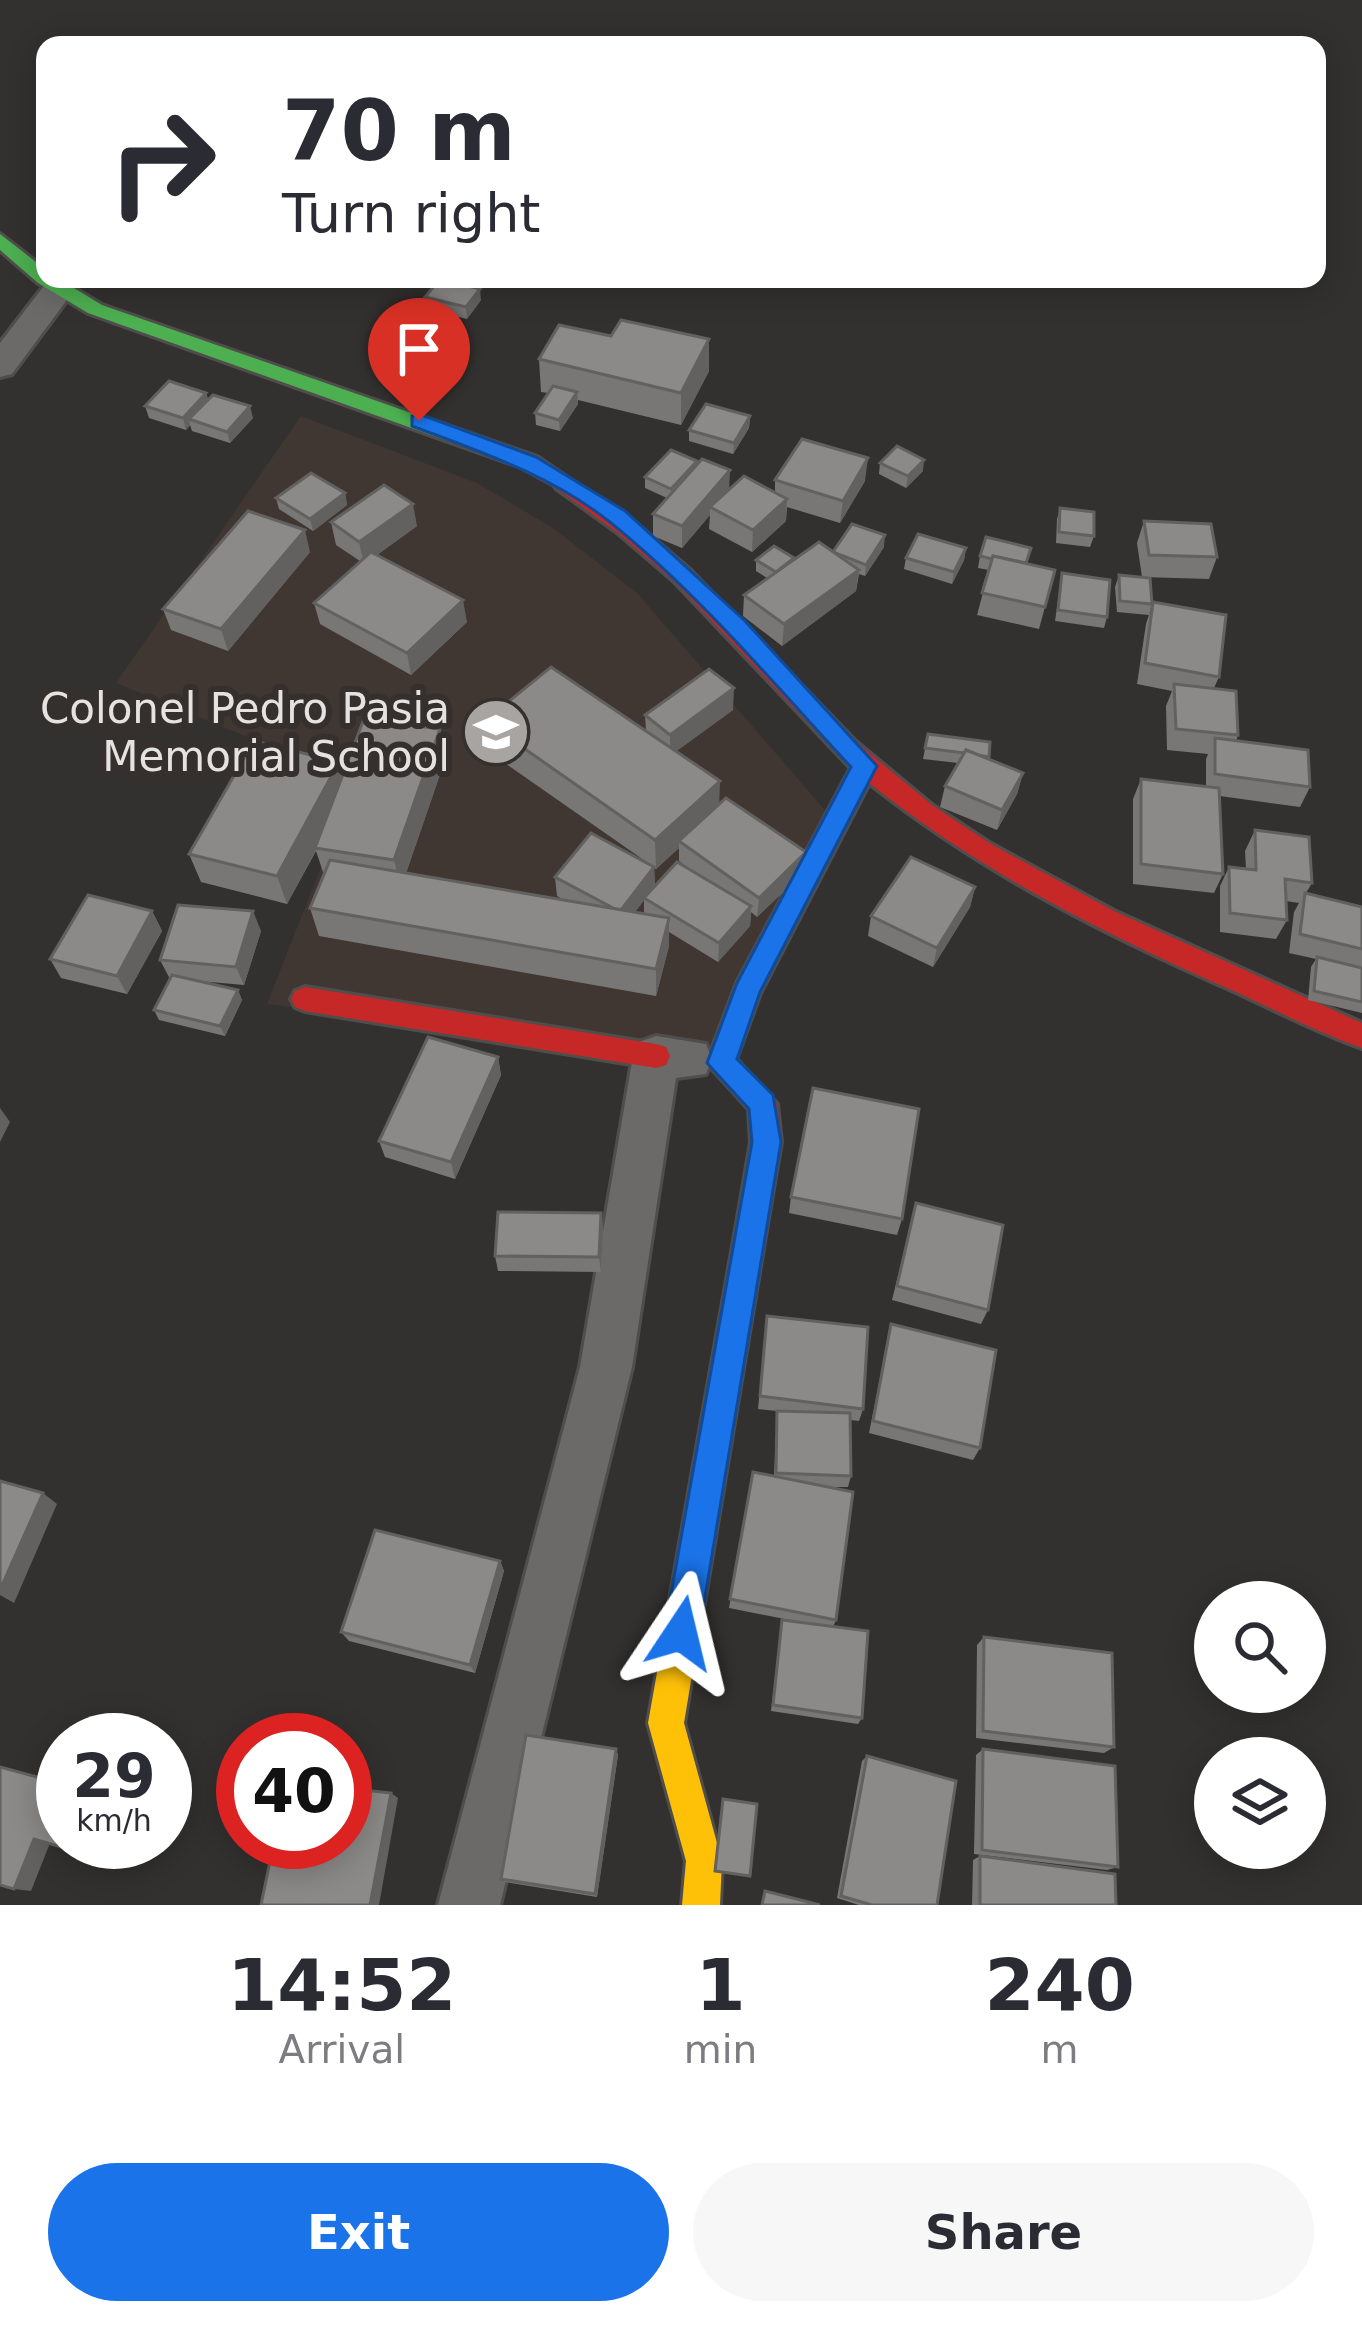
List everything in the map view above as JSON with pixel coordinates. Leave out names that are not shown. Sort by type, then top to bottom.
[{"type":"main road","points":[[0,241],[36,271]]},
{"type":"main road","points":[[62,288],[141,328],[529,462],[617,516],[736,628],[865,766],[949,831],[1096,916],[1362,1036]]},
{"type":"main road","points":[[700,1905],[704,1861],[666,1723],[766,1142],[763,1104],[722,1063],[747,991],[865,766]]},
{"type":"main road","points":[[304,999],[656,1055]]},
{"type":"street","points":[[0,367],[46,288]]},
{"type":"street","points":[[469,1905],[606,1367],[656,1055],[722,1063]]},
{"type":"shaded area","name":"Colonel Pedro Pasia Memorial School","points":[[301,416],[477,483],[553,528],[637,593],[844,832],[719,1064],[267,1004],[355,781],[116,683]]},
{"type":"building","points":[[432,288],[480,289],[466,307],[425,297]]},
{"type":"building","points":[[621,320],[709,339],[681,393],[539,359],[559,325],[611,336]]},
{"type":"building","points":[[169,381],[206,393],[183,418],[145,406]]},
{"type":"building","points":[[553,386],[577,392],[559,420],[535,413]]},
{"type":"building","points":[[213,395],[250,406],[227,432],[189,419]]},
{"type":"building","points":[[706,404],[750,416],[734,443],[689,430]]},
{"type":"building","points":[[802,439],[868,458],[843,501],[775,480]]},
{"type":"building","points":[[897,446],[924,460],[908,476],[880,463]]},
{"type":"building","points":[[671,450],[697,461],[671,489],[645,477]]},
{"type":"building","points":[[702,459],[730,470],[682,526],[653,514]]},
{"type":"building","points":[[311,473],[345,493],[310,519],[276,498]]},
{"type":"building","points":[[744,476],[787,499],[753,530],[710,507]]},
{"type":"building","points":[[384,485],[413,504],[359,542],[331,522]]},
{"type":"building","points":[[1060,508],[1094,512],[1094,536],[1059,532]]},
{"type":"building","points":[[248,511],[305,530],[221,629],[163,609]]},
{"type":"building","points":[[1144,521],[1211,524],[1217,557],[1149,555]]},
{"type":"building","points":[[852,524],[885,535],[866,565],[833,552]]},
{"type":"building","points":[[918,534],[966,548],[954,572],[906,558]]},
{"type":"building","points":[[986,537],[1031,548],[1026,563],[980,556]]},
{"type":"building","points":[[819,542],[859,570],[784,624],[744,595]]},
{"type":"building","points":[[774,546],[794,558],[776,572],[756,560]]},
{"type":"building","points":[[371,552],[463,600],[407,653],[314,603]]},
{"type":"building","points":[[993,556],[1055,570],[1045,607],[982,593]]},
{"type":"building","points":[[1062,573],[1110,580],[1107,617],[1058,610]]},
{"type":"building","points":[[1119,575],[1150,578],[1152,604],[1120,601]]},
{"type":"building","points":[[1153,602],[1226,615],[1219,677],[1145,663]]},
{"type":"building","points":[[551,667],[720,781],[655,840],[485,721]]},
{"type":"building","points":[[709,669],[734,688],[670,735],[645,715]]},
{"type":"building","points":[[1174,684],[1236,691],[1238,735],[1176,729]]},
{"type":"building","points":[[364,719],[440,729],[394,860],[315,848]]},
{"type":"building","points":[[928,734],[990,742],[989,757],[966,750],[925,748]]},
{"type":"building","points":[[1215,738],[1308,750],[1310,787],[1215,774]]},
{"type":"building","points":[[254,741],[339,762],[277,876],[189,854]]},
{"type":"building","points":[[966,750],[1023,773],[1002,810],[945,786]]},
{"type":"building","points":[[1141,779],[1219,788],[1223,874],[1141,864]]},
{"type":"building","points":[[726,798],[806,852],[759,898],[679,841]]},
{"type":"building","points":[[1255,830],[1309,837],[1312,883],[1285,879],[1287,920],[1230,913],[1229,867],[1256,870]]},
{"type":"building","points":[[591,833],[654,867],[621,910],[555,877]]},
{"type":"building","points":[[911,857],[975,887],[937,948],[871,916]]},
{"type":"building","points":[[330,860],[669,918],[656,969],[310,908]]},
{"type":"building","points":[[677,862],[751,906],[719,943],[644,898]]},
{"type":"building","points":[[1305,893],[1362,907],[1362,949],[1300,934]]},
{"type":"building","points":[[88,895],[152,911],[117,976],[50,959]]},
{"type":"building","points":[[178,905],[253,911],[236,967],[160,960]]},
{"type":"building","points":[[1317,957],[1362,968],[1362,1002],[1314,991]]},
{"type":"building","points":[[172,975],[238,990],[220,1026],[154,1010]]},
{"type":"building","points":[[428,1037],[498,1057],[451,1162],[379,1141]]},
{"type":"building","points":[[813,1088],[919,1109],[902,1219],[791,1197]]},
{"type":"building","points":[[916,1203],[1003,1225],[988,1310],[897,1286]]},
{"type":"building","points":[[498,1212],[601,1213],[599,1257],[495,1256]]},
{"type":"building","points":[[767,1316],[868,1327],[863,1409],[760,1396]]},
{"type":"building","points":[[891,1324],[996,1350],[980,1448],[873,1421]]},
{"type":"building","points":[[777,1411],[850,1413],[851,1476],[776,1473]]},
{"type":"building","points":[[753,1472],[853,1492],[836,1620],[730,1599]]},
{"type":"building","points":[[0,1481],[43,1493],[0,1590]]},
{"type":"building","points":[[375,1530],[500,1561],[470,1665],[341,1632]]},
{"type":"building","points":[[782,1620],[868,1631],[862,1718],[773,1705]]},
{"type":"building","points":[[984,1637],[1112,1653],[1114,1747],[983,1731]]},
{"type":"building","points":[[526,1735],[616,1749],[595,1894],[501,1879]]},
{"type":"building","points":[[983,1749],[1115,1766],[1118,1867],[982,1850]]},
{"type":"building","points":[[867,1756],[956,1781],[937,1905],[872,1905],[841,1896]]},
{"type":"building","points":[[0,1767],[36,1777],[36,1840],[14,1889],[0,1885]]},
{"type":"building","points":[[372,1791],[391,1793],[370,1905],[261,1905],[268,1869],[372,1869]]},
{"type":"building","points":[[723,1799],[757,1804],[750,1876],[715,1871]]},
{"type":"building","points":[[980,1856],[1115,1874],[1116,1905],[980,1905]]},
{"type":"building","points":[[765,1891],[820,1905],[762,1905]]},
{"type":"traffic: fast","points":[[0,240],[36,271]]},
{"type":"traffic: fast","points":[[60,288],[141,328],[529,462],[564,483]]},
{"type":"traffic: slow","points":[[701,1905],[704,1861],[666,1723],[753,1218]]},
{"type":"traffic: jam","points":[[564,483],[682,575],[846,748],[923,812],[1042,887],[1362,1036]]},
{"type":"traffic: jam","points":[[753,1218],[766,1142],[763,1104],[721,1063],[747,991],[865,766]]},
{"type":"traffic: jam","points":[[305,999],[656,1056]]},
{"type":"place","name":"Colonel Pedro Pasia Memorial School","points":[[496,732]]},
{"type":"route","points":[[419,421],[529,462],[617,516],[736,628],[865,766],[747,991],[722,1063],[763,1104],[766,1142],[681,1633]]}]
